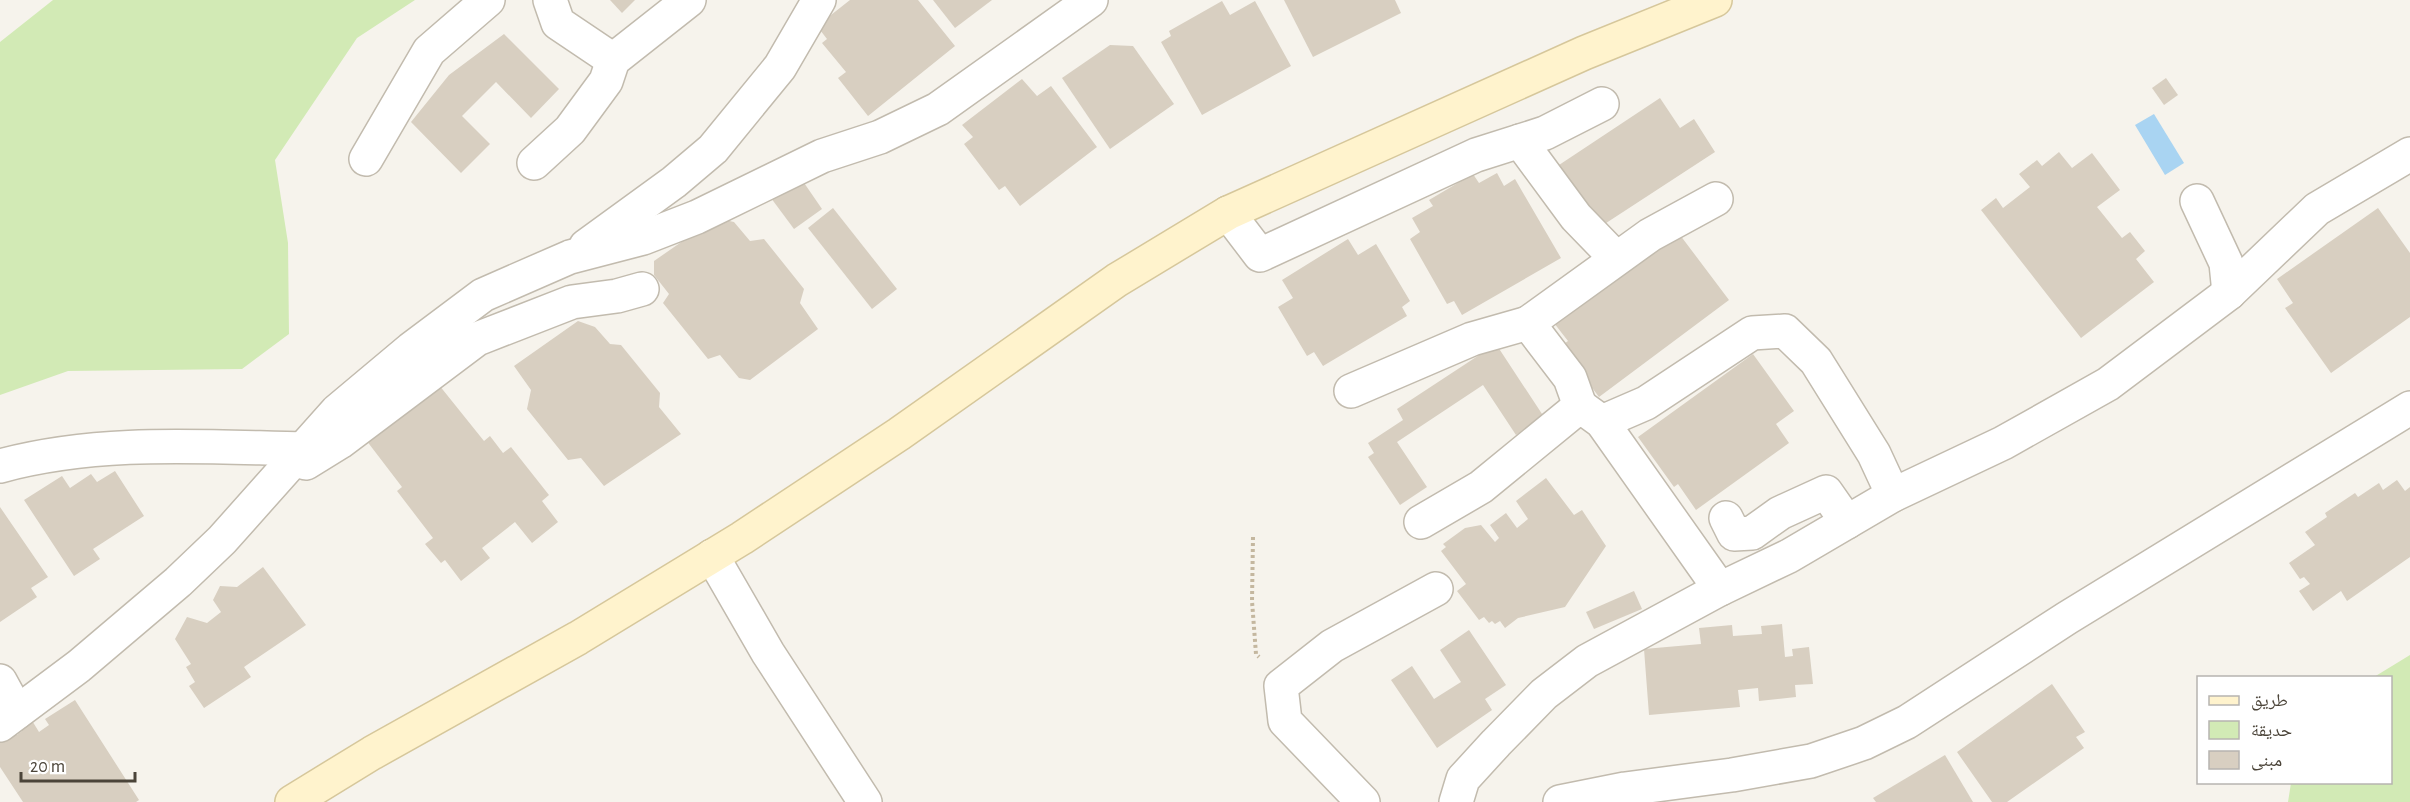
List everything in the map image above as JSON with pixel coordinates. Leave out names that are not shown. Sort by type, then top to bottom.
[{"type":"main road","points":[[292,802],[372,753],[578,638],[712,556],[898,434],[1117,280],[1227,213],[1584,52],[1715,0]]},
{"type":"street","points":[[366,159],[429,51],[488,0]]},
{"type":"street","points":[[550,0],[558,23],[613,60]]},
{"type":"street","points":[[534,163],[570,130],[606,81],[613,60],[689,0]]},
{"type":"street","points":[[570,257],[674,182],[713,149],[780,67],[819,0]]},
{"type":"street","points":[[0,681],[9,719],[79,666],[178,582],[222,540],[337,411],[483,295],[570,257],[643,238],[697,217],[822,156],[880,137],[938,109],[1091,0]]},
{"type":"street","points":[[1227,213],[1260,255],[1476,155],[1545,133],[1602,104]]},
{"type":"street","points":[[1520,141],[1576,217],[1608,250]]},
{"type":"street","points":[[1456,802],[1463,779],[1545,694],[1587,661],[1720,589],[1789,556],[1893,495],[2002,443],[2108,384],[2229,293],[2317,208],[2410,154]]},
{"type":"street","points":[[1351,391],[1472,339],[1528,323],[1650,236],[1716,199]]},
{"type":"street","points":[[2197,201],[2226,263],[2229,293]]},
{"type":"street","points":[[0,466],[73,451],[145,446],[297,457],[308,463],[340,442],[477,339],[572,302],[617,296],[642,289]]},
{"type":"street","points":[[1528,323],[1570,378],[1591,414],[1720,589]]},
{"type":"street","points":[[1421,522],[1481,487],[1591,414],[1646,403],[1752,333],[1785,332],[1816,361],[1874,454],[1893,495]]},
{"type":"street","points":[[1560,802],[1625,789],[1732,775],[1811,761],[1864,743],[1907,722],[2067,618],[2410,408]]},
{"type":"street","points":[[1726,518],[1734,534],[1752,533],[1780,513],[1826,492],[1847,522]]},
{"type":"street","points":[[712,556],[768,653],[866,802]]},
{"type":"street","points":[[1363,802],[1285,721],[1281,686],[1332,646],[1436,589]]},
{"type":"path","points":[[1253,537],[1252,601],[1256,654],[1281,686]]},
{"type":"green space","points":[[53,0],[415,0],[357,38],[275,160],[288,243],[289,334],[242,369],[68,371],[0,395],[0,42]]},
{"type":"green space","points":[[2410,655],[2410,802],[2288,802],[2291,784],[2392,784],[2392,676],[2376,676]]},
{"type":"water","points":[[2154,114],[2184,163],[2165,175],[2135,125]]},
{"type":"building","points":[[610,0],[635,0],[622,13]]},
{"type":"building","points":[[850,0],[918,0],[955,46],[868,116],[838,78],[846,72],[822,43],[827,39],[817,26]]},
{"type":"building","points":[[933,0],[992,0],[955,28]]},
{"type":"building","points":[[1284,0],[1395,0],[1401,13],[1313,57]]},
{"type":"building","points":[[1222,1],[1230,15],[1255,1],[1291,66],[1202,115],[1161,42],[1171,36],[1169,31]]},
{"type":"building","points":[[504,34],[559,89],[531,118],[496,82],[462,116],[490,144],[461,173],[411,122],[449,75]]},
{"type":"building","points":[[1110,45],[1133,46],[1174,104],[1110,149],[1062,78]]},
{"type":"building","points":[[2166,78],[2178,95],[2164,105],[2152,88]]},
{"type":"building","points":[[1022,79],[1037,96],[1051,86],[1097,147],[1020,206],[1005,186],[999,190],[964,144],[973,137],[962,125]]},
{"type":"building","points":[[1660,98],[1680,128],[1694,119],[1715,152],[1600,227],[1559,165]]},
{"type":"building","points":[[2059,152],[2072,168],[2092,153],[2120,190],[2097,207],[2122,238],[2130,232],[2145,251],[2136,259],[2154,282],[2081,338],[1981,210],[1996,198],[2003,208],[2030,187],[2019,174],[2037,160],[2042,166]]},
{"type":"building","points":[[1497,173],[1504,186],[1515,179],[1561,258],[1462,315],[1454,301],[1447,304],[1410,239],[1420,232],[1412,218],[1433,206],[1429,200],[1473,174],[1479,183]]},
{"type":"building","points":[[800,177],[822,209],[794,229],[771,198]]},
{"type":"building","points":[[833,208],[897,289],[872,309],[808,228]]},
{"type":"building","points":[[2378,208],[2410,253],[2410,317],[2331,373],[2285,308],[2293,303],[2277,279]]},
{"type":"building","points":[[716,218],[734,222],[750,241],[764,239],[804,289],[800,303],[818,329],[750,380],[739,378],[720,355],[708,359],[663,303],[669,294],[654,275],[654,261]]},
{"type":"building","points":[[1677,231],[1729,300],[1599,397],[1561,346],[1568,341],[1554,323]]},
{"type":"building","points":[[1348,239],[1358,255],[1376,244],[1410,301],[1402,307],[1407,316],[1323,366],[1314,352],[1307,356],[1278,307],[1293,298],[1282,280]]},
{"type":"building","points":[[578,321],[595,327],[610,344],[621,345],[660,393],[659,407],[681,434],[604,486],[581,458],[568,460],[527,409],[531,390],[514,366]]},
{"type":"building","points":[[1496,344],[1544,417],[1516,435],[1483,385],[1397,442],[1427,487],[1400,505],[1368,457],[1374,453],[1368,443],[1403,420],[1397,409]]},
{"type":"building","points":[[1753,354],[1794,411],[1776,424],[1789,443],[1696,510],[1678,484],[1674,487],[1638,437]]},
{"type":"building","points":[[435,380],[484,441],[490,436],[503,453],[511,447],[549,495],[542,501],[558,522],[532,543],[515,522],[482,548],[490,558],[461,581],[445,560],[441,563],[425,544],[433,538],[397,491],[402,487],[363,436]]},
{"type":"building","points":[[115,471],[144,516],[93,549],[100,559],[74,576],[24,500],[62,476],[70,488],[91,474],[97,482]]},
{"type":"building","points":[[1546,478],[1574,515],[1582,510],[1606,546],[1565,607],[1518,618],[1505,628],[1500,621],[1495,624],[1492,621],[1489,623],[1484,617],[1479,620],[1457,591],[1466,584],[1441,551],[1446,547],[1443,544],[1465,528],[1481,525],[1495,542],[1499,538],[1490,525],[1506,513],[1517,528],[1528,519],[1516,501]]},
{"type":"building","points":[[2397,480],[2405,491],[2410,487],[2410,557],[2347,601],[2341,591],[2313,611],[2299,591],[2310,584],[2304,577],[2300,579],[2289,563],[2315,545],[2305,532],[2327,517],[2325,513],[2355,493],[2358,497],[2379,483],[2383,490]]},
{"type":"building","points":[[0,507],[48,577],[31,588],[37,597],[0,622]]},
{"type":"building","points":[[263,567],[306,625],[244,667],[251,677],[204,708],[189,686],[195,682],[186,667],[191,664],[175,639],[187,617],[207,623],[221,612],[213,600],[220,586],[237,587]]},
{"type":"building","points":[[1634,591],[1642,609],[1594,629],[1586,612]]},
{"type":"building","points":[[1782,624],[1785,657],[1793,656],[1792,649],[1809,647],[1813,684],[1795,685],[1796,697],[1759,701],[1758,688],[1738,690],[1740,707],[1649,715],[1644,649],[1701,644],[1699,628],[1732,625],[1733,636],[1762,634],[1761,626]]},
{"type":"building","points":[[1469,630],[1506,685],[1485,699],[1492,710],[1437,748],[1391,680],[1412,666],[1434,699],[1461,682],[1440,650]]},
{"type":"building","points":[[2052,684],[2085,732],[2076,737],[2084,748],[2007,802],[1992,802],[1957,752]]},
{"type":"building","points":[[75,700],[139,800],[136,802],[23,802],[0,767],[0,735],[12,727],[17,735],[22,731],[19,727],[31,719],[39,732],[49,725],[45,719]]},
{"type":"building","points":[[1945,755],[1973,802],[1876,802],[1873,798]]}]
